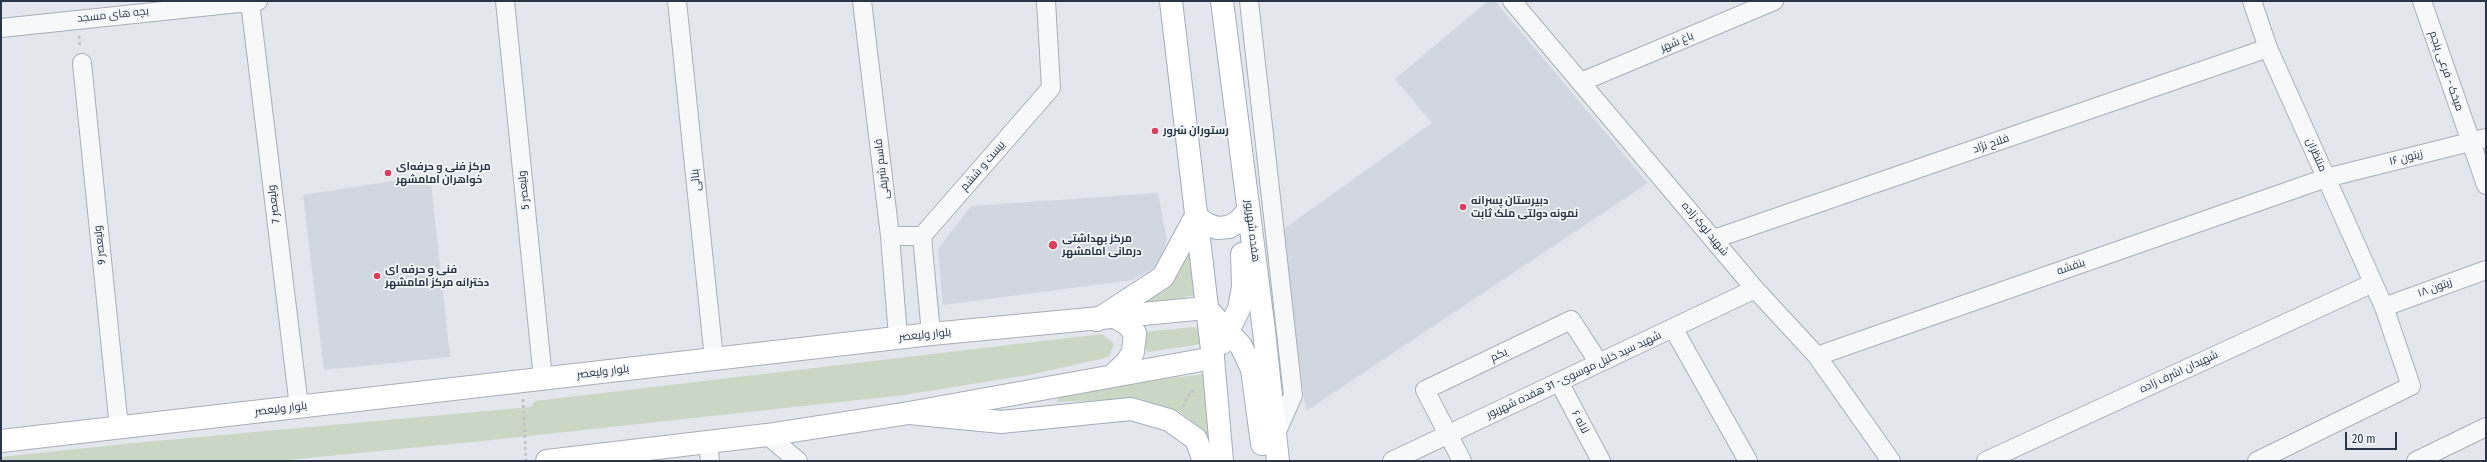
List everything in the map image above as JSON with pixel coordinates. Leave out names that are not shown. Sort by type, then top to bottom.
[{"type":"main road","points":[[1172,1],[1206,308],[1213,358],[1222,461]]},
{"type":"main road","name":"هفده شهریور","points":[[1222,1],[1249,210],[1278,461]]},
{"type":"main road","points":[[1196,216],[1206,224],[1217,228],[1229,227],[1240,221],[1249,210]]},
{"type":"main road","points":[[547,461],[709,452],[767,435],[909,413],[1213,358],[1229,332],[1239,309],[1242,294],[1241,240],[1249,210]]},
{"type":"main road","points":[[1106,318],[1163,277],[1196,216]]},
{"type":"main road","name":"بلوار ولیعصر","points":[[1,441],[898,337],[1206,308]]},
{"type":"main road","points":[[1206,308],[1240,346],[1252,370],[1261,442],[1271,461]]},
{"type":"main road","points":[[1106,318],[1128,324],[1135,333],[1133,352],[1127,362],[1113,375]]},
{"type":"main road","points":[[909,413],[1001,422],[1131,409],[1169,420],[1196,439],[1204,461]]},
{"type":"street","name":"بچه های مسجد","points":[[1,28],[78,19],[108,8],[252,1]]},
{"type":"street","name":"ولیعصر 7","points":[[252,1],[299,407]]},
{"type":"street","name":"ولیعصر 5","points":[[505,1],[533,380]]},
{"type":"street","name":"بنائی","points":[[677,1],[714,359]]},
{"type":"street","name":"قاسم شریفی","points":[[862,1],[890,236],[898,337]]},
{"type":"street","name":"بیست و ششم","points":[[922,236],[1051,88],[1046,1]]},
{"type":"street","points":[[1249,1],[1293,395],[1275,436]]},
{"type":"street","name":"شهید لوک زاده","points":[[1512,1],[1755,289],[1817,356],[1891,461]]},
{"type":"street","name":"باغ شهر","points":[[1581,82],[1774,1]]},
{"type":"street","name":"منتظران","points":[[2252,1],[2268,48],[2384,307],[2412,386],[2257,461]]},
{"type":"street","name":"میخک - فرعی پنجم","points":[[2422,1],[2478,140],[2486,185]]},
{"type":"street","name":"فلاح نژاد","points":[[1714,239],[2268,48]]},
{"type":"street","name":"ولیعصر 9","points":[[82,63],[119,428]]},
{"type":"street","name":"زیتون ۱۶","points":[[2326,178],[2478,140]]},
{"type":"street","points":[[1241,151],[1265,147]]},
{"type":"street","name":"بنفشه","points":[[1817,356],[2326,178]]},
{"type":"street","points":[[890,236],[922,236],[931,334]]},
{"type":"street","name":"زیتون ۱۸","points":[[2384,307],[2486,270]]},
{"type":"street","name":"شهیدان اشرف زاده","points":[[1986,461],[2373,283]]},
{"type":"street","name":"شهید سید خلیل موسوی- 31 هفده شهریور","points":[[1392,461],[1755,289]]},
{"type":"street","name":"یکم","points":[[1448,435],[1425,390],[1571,320],[1599,363]]},
{"type":"street","points":[[1673,328],[1748,461]]},
{"type":"street","name":"لاله ۶","points":[[1559,382],[1601,461]]},
{"type":"street","points":[[2416,461],[2486,427]]},
{"type":"street","points":[[767,435],[798,461]]},
{"type":"street","points":[[1448,435],[1462,461]]},
{"type":"path","points":[[78,19],[82,63]]},
{"type":"path","points":[[526,461],[533,380]]},
{"type":"shaded area","name":"دبیرستان پسرانه نمونه دولتی ملک ثابت","points":[[1488,1],[1495,1],[1648,183],[1306,411],[1281,231],[1432,123],[1395,79]]},
{"type":"shaded area","name":"فنی و حرفه ای دخترانه مرکز امامشهر","points":[[430,175],[450,357],[324,370],[303,195]]},
{"type":"shaded area","name":"مرکز بهداشتی درمانی امامشهر","points":[[1158,193],[1167,241],[1157,266],[1133,280],[943,305],[938,249],[971,206]]},
{"type":"green space","points":[[1190,235],[1196,295],[1128,308]]},
{"type":"green space","points":[[1194,327],[1203,334],[1202,344],[1148,352],[1141,343],[1144,332]]},
{"type":"green space","points":[[1102,334],[1114,344],[1109,357],[1034,374],[904,395],[492,440],[277,461],[1,461],[1,457],[134,443],[531,407],[535,401]]},
{"type":"green space","points":[[1205,374],[1214,461],[1205,432],[1180,412],[1142,399],[1057,402],[1059,395],[1063,391]]},
{"type":"place","name":"رستوران سُرور","points":[[1155,131]]},
{"type":"place","name":"مرکز فنی و حرفه‌ای خواهران امامشهر","points":[[388,173]]},
{"type":"place","name":"دبیرستان پسرانه نمونه دولتی ملک ثابت","points":[[1463,207]]},
{"type":"place","name":"مرکز بهداشتی درمانی امامشهر","points":[[1053,245]]},
{"type":"place","name":"فنی و حرفه ای دخترانه مرکز امامشهر","points":[[377,276]]}]
